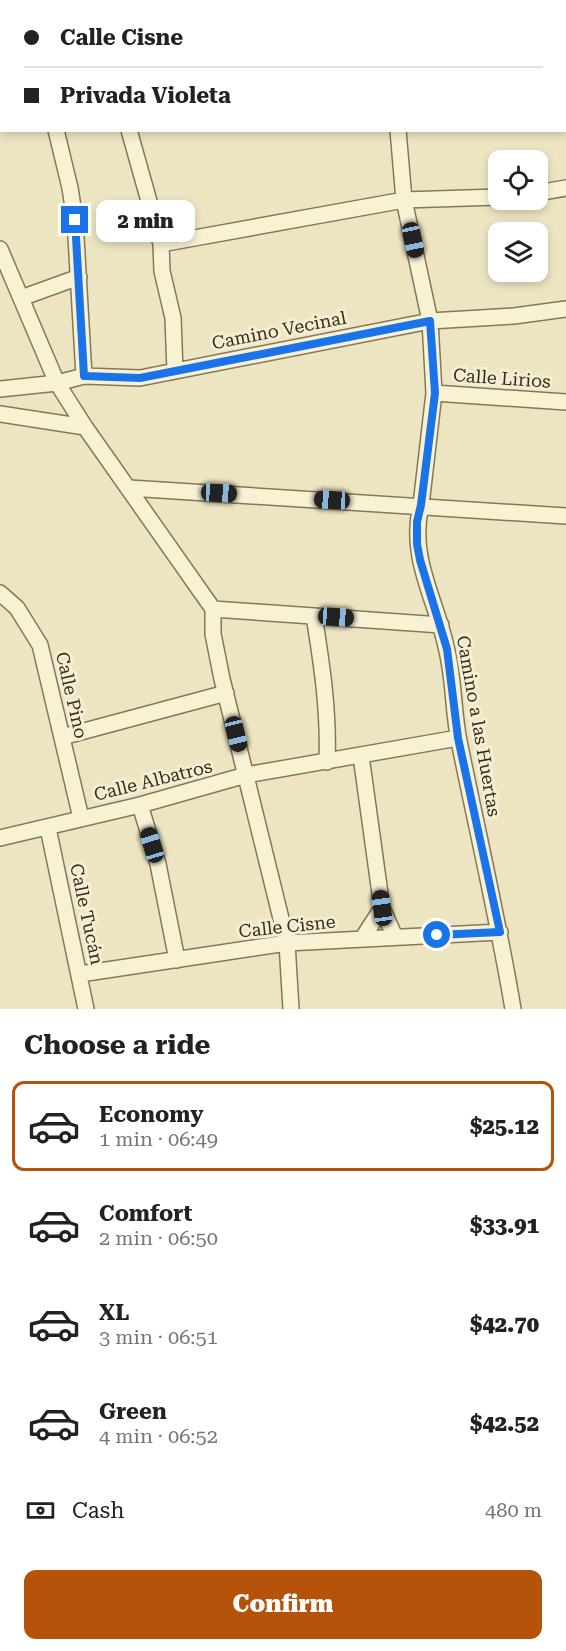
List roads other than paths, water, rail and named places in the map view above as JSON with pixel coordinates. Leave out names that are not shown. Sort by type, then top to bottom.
[{"type":"street","points":[[56,132],[70,188],[79,277],[84,376]]},
{"type":"street","points":[[130,132],[161,244],[162,271],[173,318],[175,371]]},
{"type":"street","name":"Camino a las Huertas","points":[[398,132],[404,200],[430,321],[435,393],[417,522],[417,544],[424,578],[441,625],[450,665],[458,738],[500,932],[513,1009]]},
{"type":"street","points":[[548,191],[566,188]]},
{"type":"street","points":[[161,244],[404,200],[488,197]]},
{"type":"street","points":[[0,251],[57,383],[85,427],[213,609],[213,634],[286,943],[291,1009]]},
{"type":"street","points":[[21,298],[79,277]]},
{"type":"street","name":"Camino Vecinal","points":[[0,389],[57,383],[84,376],[140,378],[430,321],[514,316],[566,309]]},
{"type":"street","name":"Calle Lirios","points":[[435,393],[566,402]]},
{"type":"street","points":[[0,414],[85,427]]},
{"type":"street","points":[[129,488],[566,516]]},
{"type":"street","name":"Calle Pino","points":[[0,593],[17,608],[40,645],[81,818]]},
{"type":"street","points":[[213,609],[441,625]]},
{"type":"street","points":[[314,616],[325,688],[328,728],[327,762]]},
{"type":"street","points":[[62,737],[226,693]]},
{"type":"street","name":"Calle Albatros","points":[[0,838],[140,805],[246,776],[458,738]]},
{"type":"street","points":[[361,756],[382,908],[395,937]]},
{"type":"street","points":[[140,805],[158,864],[177,960]]},
{"type":"street","name":"Calle Tucán","points":[[48,828],[86,1009]]},
{"type":"street","points":[[362,939],[382,908]]},
{"type":"street","name":"Calle Cisne","points":[[80,974],[286,943],[500,932]]}]
